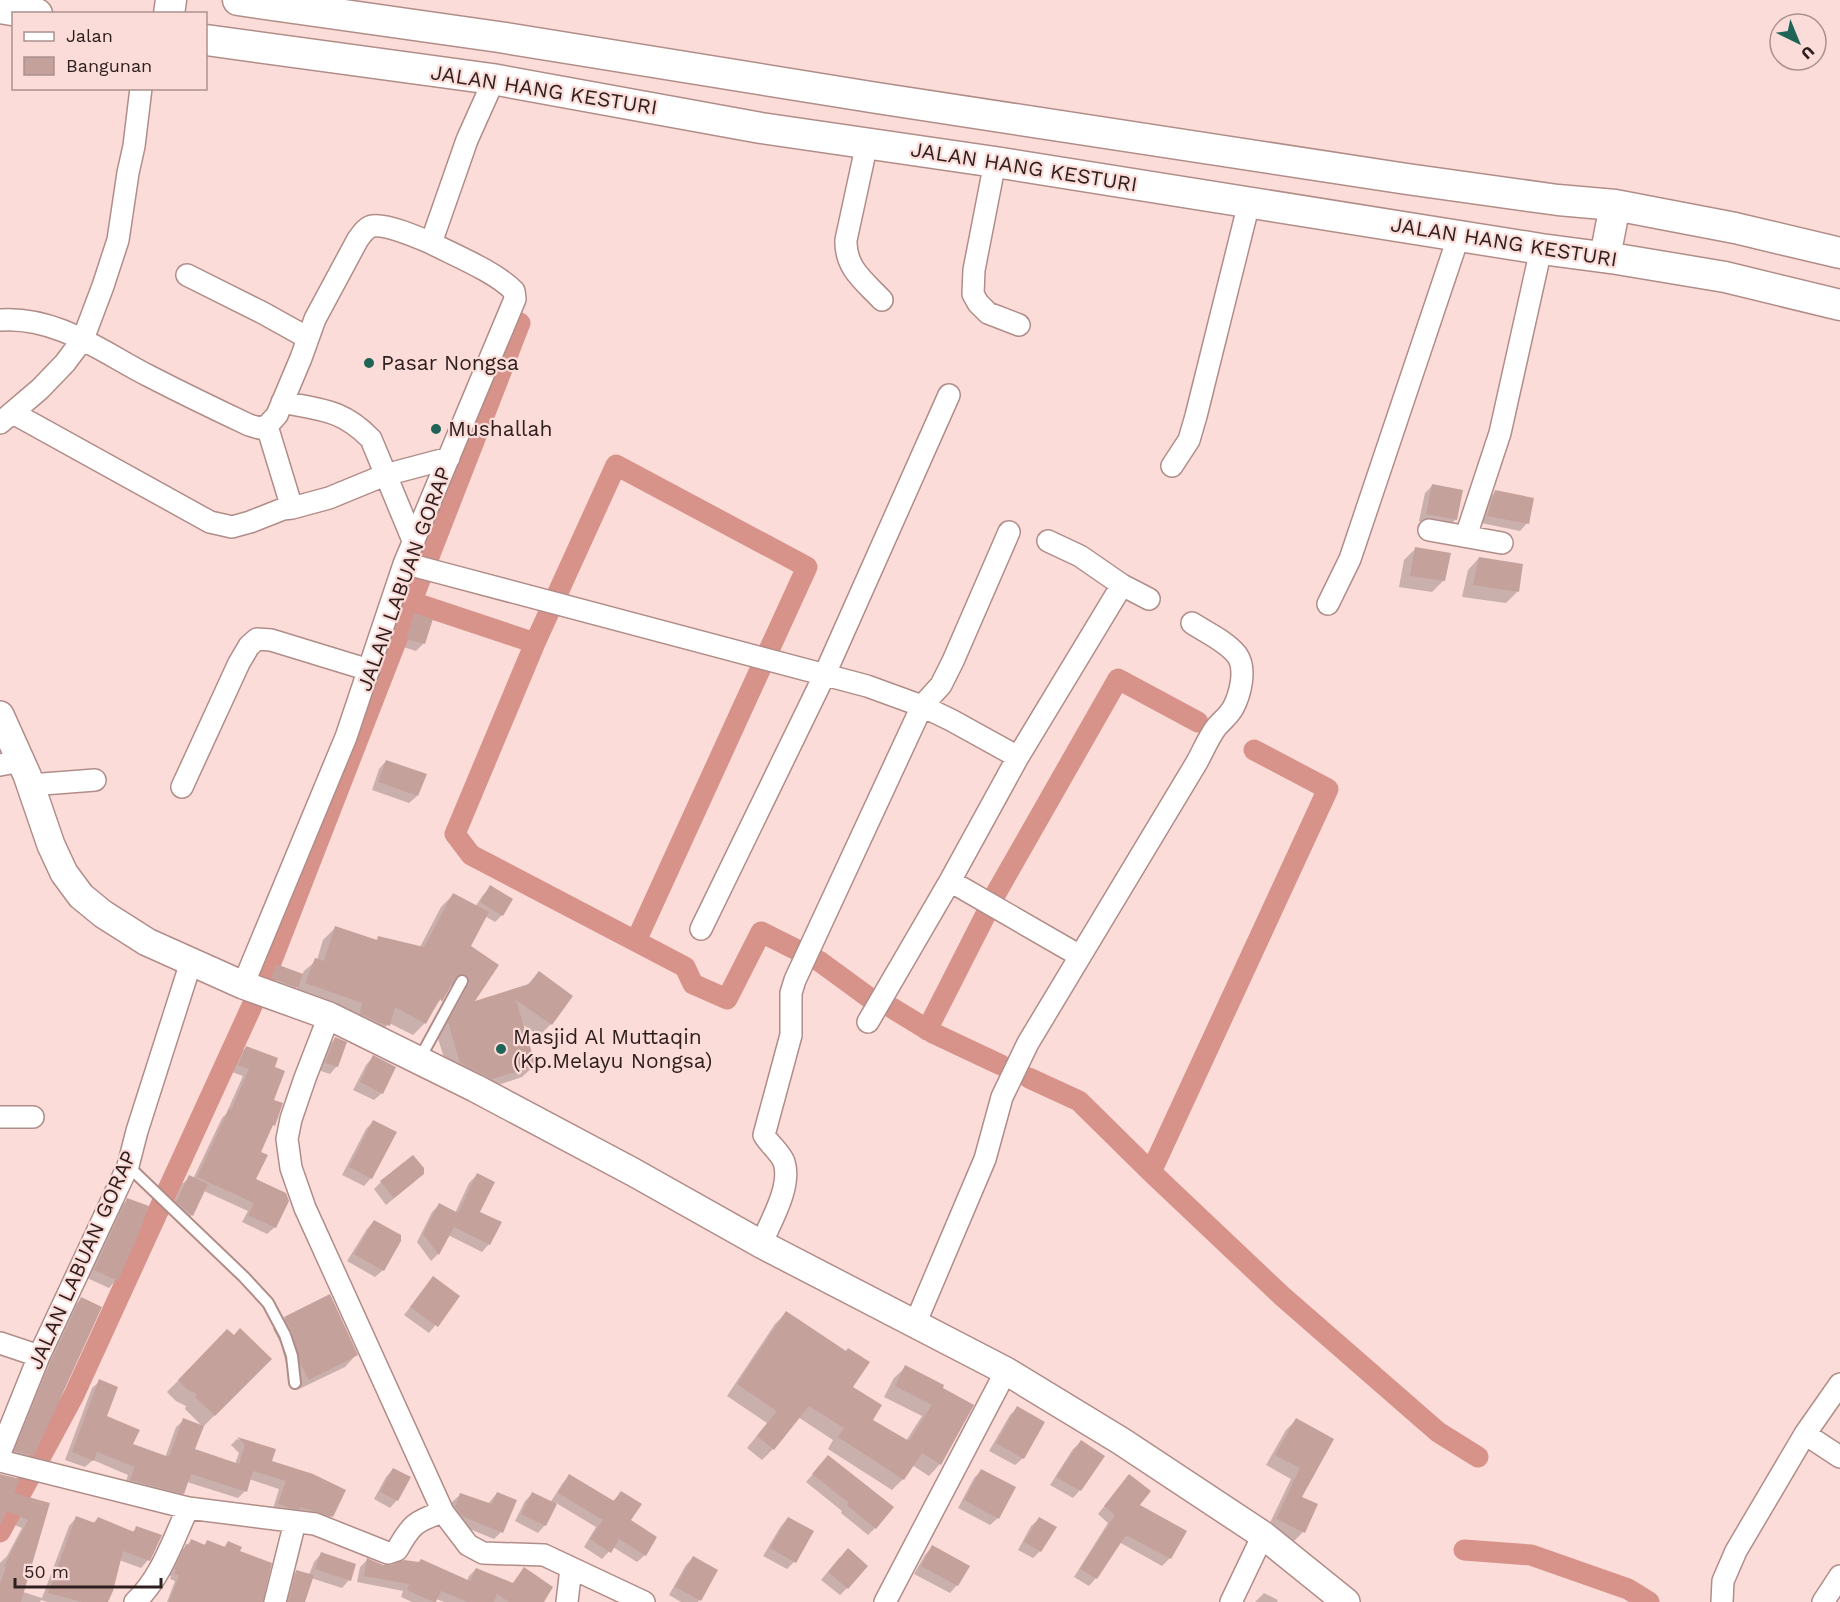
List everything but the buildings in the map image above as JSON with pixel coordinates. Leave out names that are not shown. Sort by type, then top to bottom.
[{"type":"main road","name":"JALAN HANG KESTURI","points":[[238,0],[499,37],[877,98],[1407,179],[1558,200],[1615,205],[1735,228],[1840,253]]},
{"type":"main road","points":[[0,8],[24,12]]},
{"type":"main road","name":"JALAN HANG KESTURI","points":[[207,40],[492,79],[761,128],[1605,257],[1725,277],[1840,305]]},
{"type":"main road","points":[[1605,257],[1615,205]]},
{"type":"street","points":[[0,320],[38,324],[83,339],[147,376],[249,425],[259,428],[267,426],[277,415],[315,320],[365,230],[372,226],[381,227],[406,233],[431,243],[452,180],[492,79]]},
{"type":"street","points":[[141,90],[118,240],[83,339],[65,363],[40,389],[6,418],[210,522],[232,527],[283,509],[329,498],[385,475],[449,458]]},
{"type":"street","points":[[867,143],[845,252],[851,267],[882,300]]},
{"type":"street","points":[[995,162],[974,270],[973,294],[988,313],[1019,325]]},
{"type":"street","points":[[1172,466],[1188,440],[1193,424],[1249,203]]},
{"type":"street","points":[[1328,604],[1350,559],[1459,235]]},
{"type":"street","name":"JALAN LABUAN GORAP","points":[[247,986],[346,737],[369,670],[410,565],[414,543],[515,299],[514,291],[501,281],[431,243]]},
{"type":"street","points":[[1466,536],[1500,433],[1541,249]]},
{"type":"street","points":[[187,275],[308,338]]},
{"type":"street","points":[[701,929],[824,676],[949,395]]},
{"type":"street","points":[[282,402],[337,413],[358,425],[371,439],[414,543]]},
{"type":"street","points":[[267,426],[292,508]]},
{"type":"street","points":[[1429,530],[1502,543]]},
{"type":"street","points":[[761,1244],[785,1186],[786,1174],[783,1159],[769,1144],[764,1134],[791,1035],[791,993],[795,980],[922,706],[941,685],[953,661],[1009,532]]},
{"type":"street","points":[[1048,541],[1080,556],[1122,585],[1149,599]]},
{"type":"street","points":[[410,565],[867,686],[922,706],[1018,758]]},
{"type":"street","points":[[868,1022],[1018,758],[1122,585]]},
{"type":"street","points":[[915,1324],[986,1159],[1002,1097],[1028,1043],[1197,762],[1209,738],[1237,699],[1242,671],[1239,657],[1227,645],[1192,623]]},
{"type":"street","points":[[182,787],[239,663],[256,639],[271,640],[369,670]]},
{"type":"street","points":[[0,715],[17,770],[64,873],[81,896],[103,914],[147,942],[247,986],[329,1016],[418,1060],[622,1167],[761,1244],[1006,1371],[1121,1441],[1263,1534],[1346,1602]]},
{"type":"street","points":[[17,770],[95,780]]},
{"type":"street","points":[[950,881],[1080,956]]},
{"type":"street","name":"JALAN LABUAN GORAP","points":[[0,1453],[39,1356],[128,1166],[191,962]]},
{"type":"street","points":[[329,1016],[291,1119],[287,1139],[291,1168],[305,1208],[443,1512],[468,1545],[483,1553],[544,1555],[644,1602]]},
{"type":"street","points":[[0,1117],[33,1117]]},
{"type":"street","points":[[0,1342],[39,1356]]},
{"type":"street","points":[[885,1602],[1006,1371]]},
{"type":"street","points":[[1722,1602],[1723,1581],[1736,1551],[1805,1434],[1840,1384]]},
{"type":"street","points":[[1805,1434],[1840,1456]]},
{"type":"street","points":[[9,1463],[188,1508],[315,1524],[388,1553],[397,1550],[410,1528],[423,1518],[443,1512]]},
{"type":"street","points":[[135,1602],[146,1592],[162,1565],[188,1508]]},
{"type":"street","points":[[275,1602],[295,1522]]},
{"type":"street","points":[[1231,1602],[1263,1534]]},
{"type":"street","points":[[567,1602],[571,1568]]},
{"type":"street","points":[[1823,1602],[1840,1576]]},
{"type":"lane","points":[[418,1060],[462,981]]},
{"type":"lane","points":[[128,1166],[244,1276],[268,1303],[285,1335],[292,1356],[295,1383]]},
{"type":"waterway","points":[[0,1532],[74,1395],[267,973],[520,323]]},
{"type":"waterway","points":[[535,643],[616,465],[807,567],[636,941]]},
{"type":"waterway","points":[[412,602],[535,643],[455,834],[471,855],[685,967],[693,984],[727,999],[761,932],[795,949]]},
{"type":"waterway","points":[[995,895],[1118,679],[1198,722]]},
{"type":"waterway","points":[[1151,1172],[1328,789],[1254,750]]},
{"type":"waterway","points":[[927,1030],[986,914]]},
{"type":"waterway","points":[[819,961],[871,999]]},
{"type":"waterway","points":[[892,1008],[933,1033],[1001,1065]]},
{"type":"waterway","points":[[1029,1078],[1079,1101],[1282,1296],[1438,1432],[1478,1457]]},
{"type":"waterway","points":[[1464,1550],[1531,1555],[1628,1589],[1649,1602]]},
{"type":"place","name":"Pasar Nongsa","points":[[369,363]]},
{"type":"place","name":"Mushallah","points":[[436,429]]},
{"type":"place","name":"Masjid Al Muttaqin (Kp.Melayu Nongsa)","points":[[501,1049]]}]
